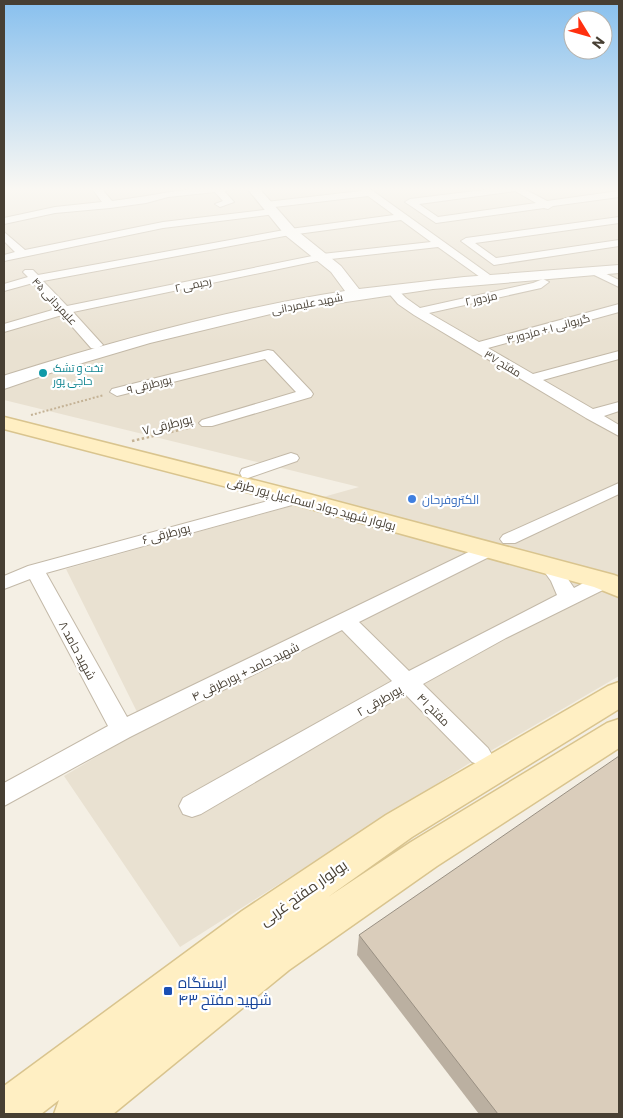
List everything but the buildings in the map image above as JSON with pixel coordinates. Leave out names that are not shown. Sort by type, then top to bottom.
[{"type":"main road","name":"بولوار شهید جواد اسماعیل پور طرقی","points":[[4,408],[248,473],[509,539],[614,579]]},
{"type":"main road","name":"بولوار شهید جواد اسماعیل پور طرقی","points":[[4,423],[297,498],[550,566],[614,579]]},
{"type":"main road","name":"بولوار مفتح غربی","points":[[4,1114],[19,1091],[399,826],[619,694]]},
{"type":"main road","points":[[77,1114],[275,956],[424,854],[619,732]]},
{"type":"street","name":"علیمردانی ۴۵","points":[[6,239],[14,256],[99,347]]},
{"type":"street","points":[[69,239],[74,244]]},
{"type":"street","points":[[14,256],[89,239]]},
{"type":"street","points":[[4,288],[35,279],[251,239]]},
{"type":"street","points":[[299,239],[336,270],[353,292]]},
{"type":"street","points":[[432,239],[486,277]]},
{"type":"street","points":[[478,239],[466,241],[494,262],[618,244]]},
{"type":"street","name":"رحیمی ۲","points":[[4,328],[65,310],[322,257],[438,244]]},
{"type":"street","name":"شهید علیمردانی","points":[[4,374],[99,347],[207,322],[353,292],[619,265]]},
{"type":"street","points":[[592,269],[619,284]]},
{"type":"street","name":"شهید علیمردانی","points":[[592,269],[619,269]]},
{"type":"street","points":[[336,270],[389,287]]},
{"type":"street","name":"مزدور ۲","points":[[418,312],[537,286],[543,282]]},
{"type":"street","name":"مفتح ۳۷","points":[[389,287],[402,301],[418,312],[619,431]]},
{"type":"street","name":"گریوانی ۱ + مزدور ۴","points":[[477,347],[619,308]]},
{"type":"street","name":"شهید علیمردانی","points":[[4,384],[12,379],[99,347]]},
{"type":"street","name":"پورطرقی ۹","points":[[117,392],[268,354],[306,394],[207,423]]},
{"type":"street","points":[[531,379],[619,354]]},
{"type":"street","points":[[591,415],[619,406]]},
{"type":"street","points":[[248,473],[291,458]]},
{"type":"street","points":[[509,539],[619,488]]},
{"type":"street","name":"پورطرقی ۶","points":[[4,583],[35,570],[297,498]]},
{"type":"street","name":"شهید حامد + پورطرقی ۴","points":[[4,795],[122,730],[346,622],[488,550]]},
{"type":"street","points":[[550,566],[560,579],[568,597]]},
{"type":"street","name":"شهید حامد ۸","points":[[35,570],[122,730]]},
{"type":"street","name":"پورطرقی ۲","points":[[192,806],[408,683],[568,597],[614,579]]},
{"type":"street","name":"مفتح ۴۱","points":[[346,622],[480,755]]},
{"type":"path","name":"پورطرقی ۹","points":[[31,415],[117,392]]},
{"type":"path","name":"پورطرقی ۷","points":[[131,442],[207,423]]},
{"type":"shaded area","points":[[4,239],[619,239],[619,676],[468,764],[180,947],[64,776],[145,728],[66,569],[359,487],[4,400]]},
{"type":"place","name":"تخت و تشک حاجی پور","points":[[43,373]]},
{"type":"place","name":"الکتروفرحان","points":[[412,499]]},
{"type":"place","name":"ایستگاه شهید مفتح ۴۳","points":[[168,991]]}]
